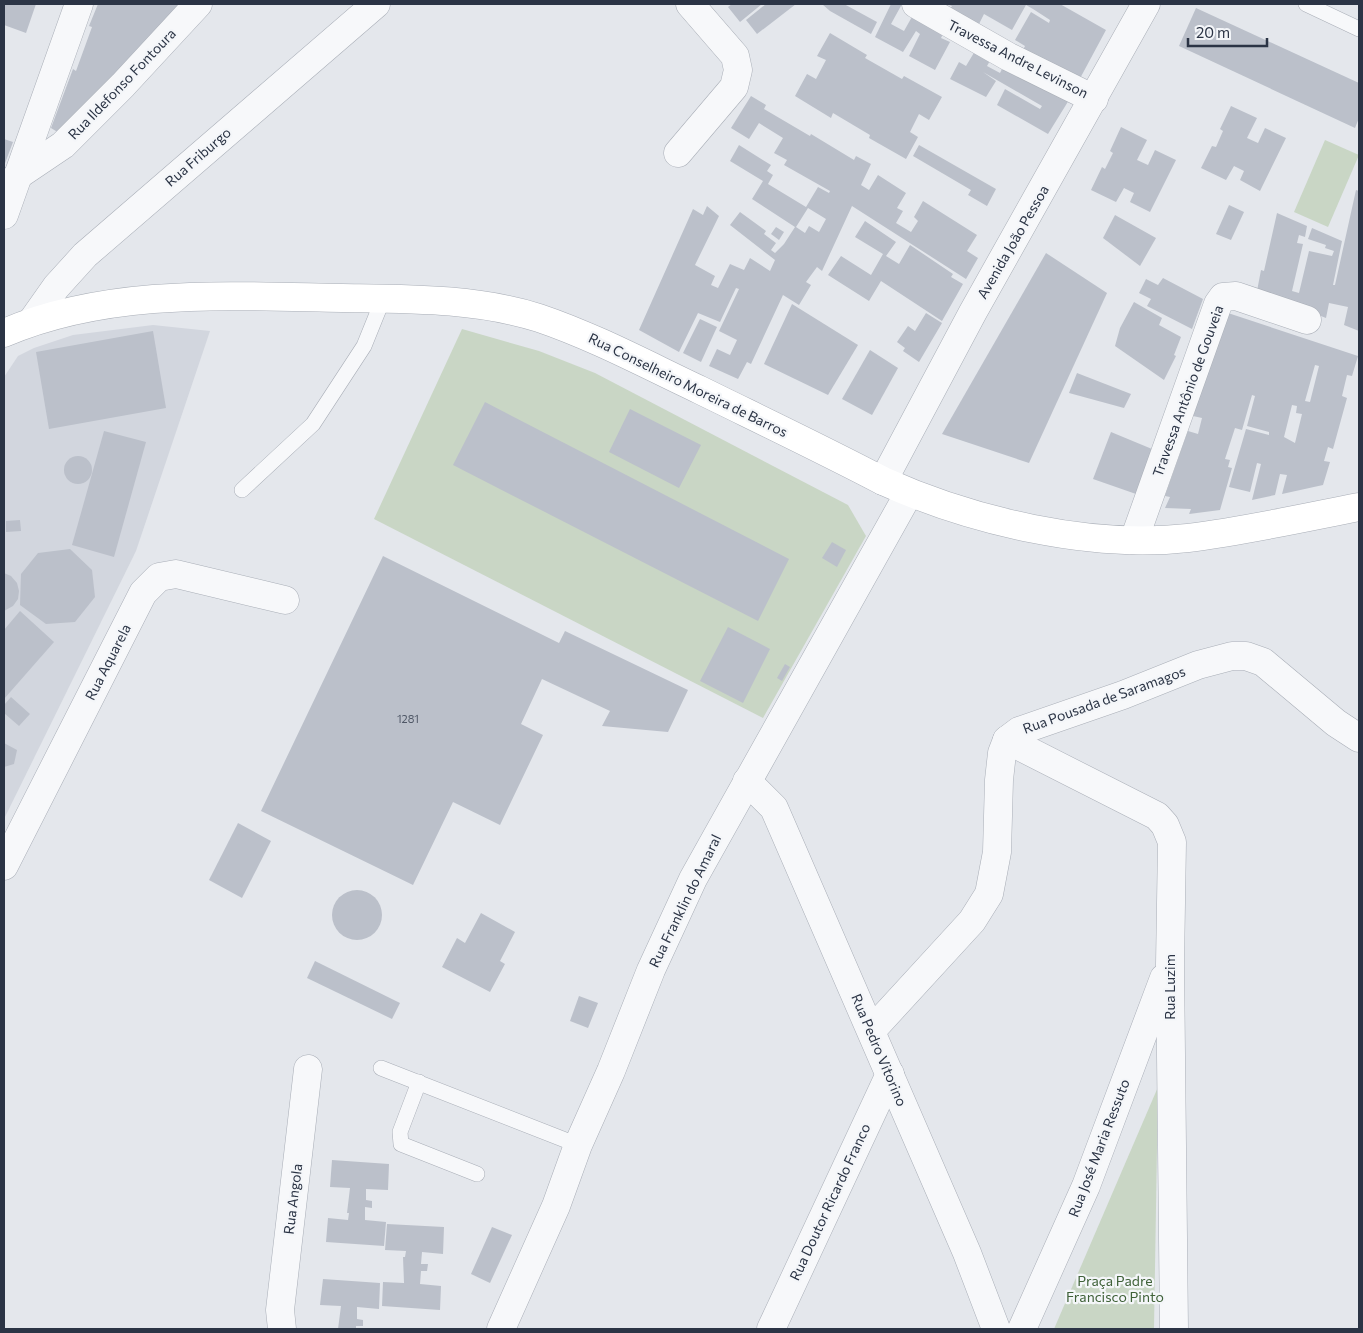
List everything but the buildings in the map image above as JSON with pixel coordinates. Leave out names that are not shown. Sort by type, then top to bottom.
[{"type":"main road","name":"Rua Conselheiro Moreira de Barros","points":[[4,333],[32,321],[84,308],[148,301],[257,297],[383,299],[466,303],[539,318],[598,341],[909,493],[985,519],[1085,536],[1134,540],[1187,538],[1359,507]]},
{"type":"street","points":[[4,214],[79,4]]},
{"type":"street","name":"Rua Ildefonso Fontoura","points":[[17,176],[63,145],[124,86],[198,4]]},
{"type":"street","name":"Rua Friburgo","points":[[32,321],[56,287],[85,255],[376,4]]},
{"type":"street","points":[[678,153],[734,87],[738,70],[735,56],[690,4]]},
{"type":"street","name":"Travessa Andre Levinson","points":[[916,4],[1009,57],[1094,98]]},
{"type":"street","name":"Avenida João Pessoa","points":[[883,481],[974,312],[1146,4]]},
{"type":"street","name":"Travessa Antônio de Gouveia","points":[[1134,540],[1218,304],[1223,297],[1236,296],[1306,320]]},
{"type":"street","name":"Rua Franklin do Amaral","points":[[501,1329],[556,1206],[578,1145],[611,1071],[651,970],[689,888],[909,493]]},
{"type":"street","name":"Rua Aquarela","points":[[4,866],[143,593],[159,577],[176,574],[285,600]]},
{"type":"street","name":"Rua Pousada de Saramagos","points":[[872,1030],[972,921],[989,894],[997,852],[999,780],[1002,753],[1007,740],[1019,731],[1124,695],[1198,665],[1232,656],[1246,656],[1264,662],[1336,723],[1359,738]]},
{"type":"street","name":"Rua Luzim","points":[[1007,740],[1158,816],[1165,825],[1172,842],[1170,964],[1174,1329]]},
{"type":"street","name":"Rua Pedro Vitorino","points":[[747,781],[774,808],[872,1030],[967,1253],[996,1329]]},
{"type":"street","name":"Rua José Maria Ressuto","points":[[1022,1329],[1086,1186],[1170,964]]},
{"type":"street","name":"Rua Angola","points":[[282,1329],[280,1310],[308,1069]]},
{"type":"street","name":"Rua Doutor Ricardo Franco","points":[[771,1329],[890,1074]]},
{"type":"lane","points":[[1306,4],[1359,29]]},
{"type":"lane","points":[[242,490],[313,424],[364,346],[383,299]]},
{"type":"lane","points":[[381,1068],[578,1145]]},
{"type":"lane","points":[[419,1082],[400,1132],[400,1144],[477,1174]]},
{"type":"shaded area","points":[[153,325],[210,331],[136,551],[4,819],[4,377],[18,356],[34,348],[73,335]]},
{"type":"green space","points":[[1325,140],[1359,155],[1328,227],[1294,212]]},
{"type":"green space","points":[[462,329],[539,351],[595,373],[848,505],[866,536],[763,718],[374,519]]},
{"type":"green space","name":"Praça Padre Francisco Pinto","points":[[1158,1087],[1154,1329],[1054,1329]]}]
